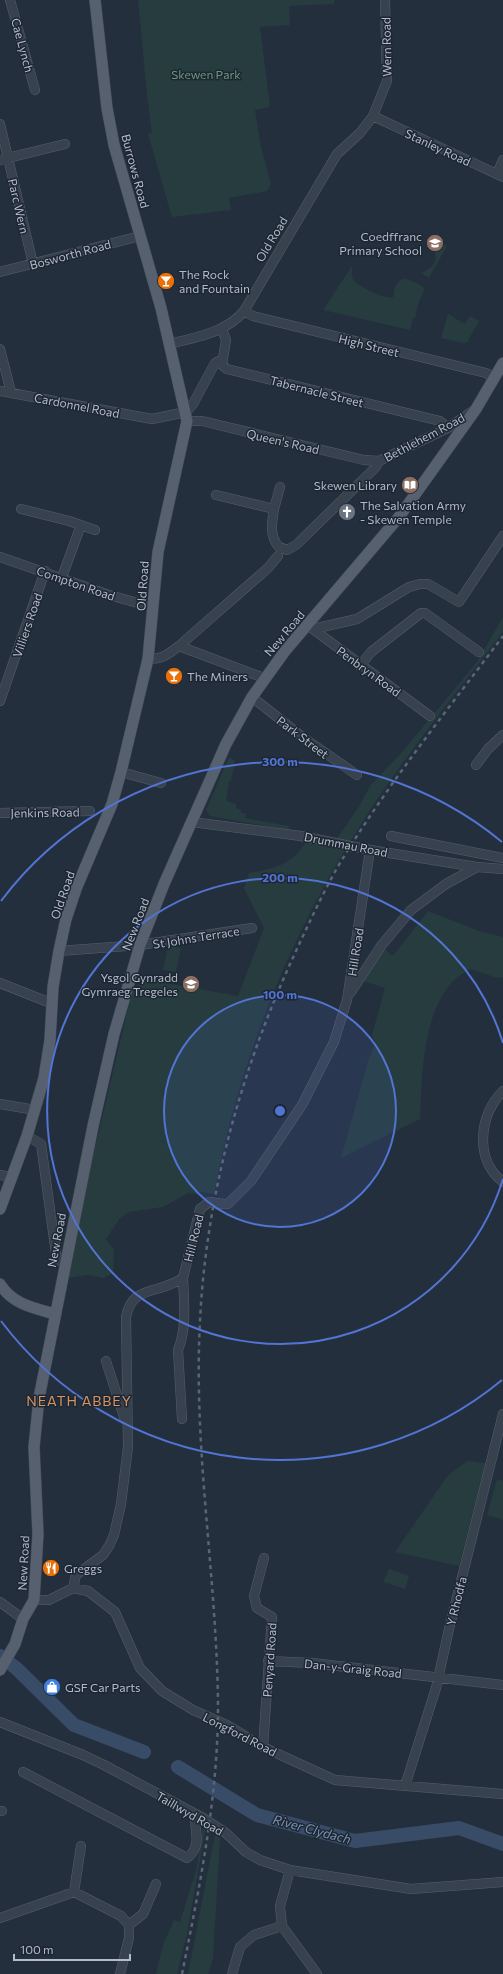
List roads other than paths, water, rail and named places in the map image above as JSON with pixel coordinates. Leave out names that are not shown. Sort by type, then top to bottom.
[{"type":"main road","name":"Burrows Road","points":[[95,0],[107,108],[114,145],[170,344]]},
{"type":"main road","name":"Old Road","points":[[0,1210],[5,1176],[27,1136],[44,1078],[50,1040],[59,950],[66,919],[76,888],[112,804],[148,659],[154,604],[155,573],[161,535],[187,416],[170,344]]},
{"type":"main road","name":"New Road","points":[[4,1663],[15,1644],[24,1619],[34,1600],[38,1534],[35,1429],[55,1314],[98,1103],[114,1034],[140,945],[164,884],[226,744],[252,696],[264,678],[310,627],[399,517],[476,409],[503,363]]},
{"type":"main road","points":[[0,1284],[12,1297],[26,1306],[55,1314]]},
{"type":"street","name":"Cae Lynch","points":[[10,0],[35,90]]},
{"type":"street","name":"Wern Road","points":[[372,116],[387,81],[385,0]]},
{"type":"street","name":"Stanley Road","points":[[372,116],[500,176]]},
{"type":"street","name":"Old Road","points":[[170,344],[222,329],[236,321],[244,312],[337,154],[360,133],[372,116]]},
{"type":"street","name":"Parc Wern","points":[[0,124],[4,159],[33,264]]},
{"type":"street","points":[[4,159],[65,144]]},
{"type":"street","points":[[500,176],[503,160]]},
{"type":"street","name":"Bosworth Road","points":[[0,272],[140,236]]},
{"type":"street","name":"High Street","points":[[244,312],[253,316],[486,373],[494,378]]},
{"type":"street","points":[[187,416],[215,363],[221,360],[226,340],[222,329]]},
{"type":"street","points":[[0,350],[11,392]]},
{"type":"street","name":"Tabernacle Street","points":[[221,360],[222,365],[228,369],[440,421],[448,428]]},
{"type":"street","name":"Cardonnel Road","points":[[0,391],[152,419],[187,416]]},
{"type":"street","name":"Bethlehem Road","points":[[274,508],[272,526],[273,535],[279,547],[287,550],[296,545],[376,468],[379,461],[448,428],[476,409]]},
{"type":"street","name":"Queen's Road","points":[[187,416],[202,421],[364,460],[379,461]]},
{"type":"street","points":[[216,496],[274,508],[280,487]]},
{"type":"street","points":[[21,509],[81,525],[94,530]]},
{"type":"street","points":[[62,577],[81,525]]},
{"type":"street","points":[[310,627],[357,620],[409,587],[420,584],[428,584],[460,602],[503,536]]},
{"type":"street","points":[[148,659],[159,660],[179,646],[268,568],[278,556]]},
{"type":"street","name":"Compton Road","points":[[0,557],[138,603],[154,604]]},
{"type":"street","name":"Villiers Road","points":[[0,702],[45,571]]},
{"type":"street","points":[[360,666],[371,652],[421,613],[425,613],[479,652]]},
{"type":"street","name":"Penbryn Road","points":[[310,627],[360,666],[430,716]]},
{"type":"street","points":[[179,646],[264,678]]},
{"type":"street","name":"Park Street","points":[[252,696],[301,736],[356,775]]},
{"type":"street","points":[[476,766],[488,749],[503,735]]},
{"type":"street","points":[[121,772],[161,783]]},
{"type":"street","name":"Jenkins Road","points":[[0,813],[90,811]]},
{"type":"street","name":"Drummau Road","points":[[192,822],[301,836],[370,850],[477,867],[502,868]]},
{"type":"street","name":"Drummau Road","points":[[391,836],[503,858]]},
{"type":"street","name":"Hill Road","points":[[73,1588],[76,1576],[103,1555],[114,1535],[121,1504],[128,1447],[126,1317],[128,1308],[143,1292],[168,1286],[183,1278],[200,1209],[209,1202],[228,1204],[251,1181],[302,1105],[334,1042],[347,1000],[370,850]]},
{"type":"street","points":[[347,1000],[354,986],[381,946],[411,910],[446,884],[477,867]]},
{"type":"street","name":"St Johns Terrace","points":[[59,950],[140,945],[252,928]]},
{"type":"street","points":[[0,983],[53,1004]]},
{"type":"street","points":[[503,1091],[493,1100],[485,1122],[483,1143],[488,1164],[503,1182]]},
{"type":"street","points":[[0,1104],[35,1110]]},
{"type":"street","points":[[27,1136],[41,1144],[57,1261]]},
{"type":"street","points":[[182,1419],[178,1350],[182,1342],[184,1320],[183,1278]]},
{"type":"street","points":[[106,1360],[128,1427]]},
{"type":"street","name":"Y Rhodfa","points":[[404,1786],[436,1688],[451,1607],[503,1414]]},
{"type":"street","name":"Penyard Road","points":[[264,1558],[254,1596],[258,1608],[272,1617],[268,1661],[264,1747]]},
{"type":"street","points":[[34,1600],[50,1600],[73,1588]]},
{"type":"street","name":"Longford Road","points":[[73,1588],[88,1591],[115,1612],[140,1668],[162,1691],[193,1710],[226,1725],[264,1747],[335,1780],[503,1794]]},
{"type":"street","points":[[0,1602],[24,1619]]},
{"type":"street","name":"Dan-y-Graig Road","points":[[268,1661],[312,1663],[503,1685]]},
{"type":"street","name":"Taillwyd Road","points":[[0,1722],[83,1755],[195,1814],[226,1833],[246,1852],[260,1860],[290,1870],[411,1889],[503,1882]]},
{"type":"street","points":[[23,1772],[187,1858],[193,1854],[196,1848],[198,1834],[194,1822],[195,1814]]},
{"type":"street","points":[[74,1892],[81,1846]]},
{"type":"street","points":[[290,1870],[280,1906],[282,1926],[317,1974]]},
{"type":"street","points":[[129,1925],[143,1914],[156,1884]]},
{"type":"street","points":[[0,1918],[74,1892],[121,1916],[129,1925],[129,1938],[120,1974]]},
{"type":"street","points":[[232,1974],[240,1947],[254,1936],[282,1926]]},
{"type":"waterway","name":"River Clydach","points":[[0,1656],[16,1668],[74,1725],[144,1752]]},
{"type":"waterway","name":"River Clydach","points":[[178,1767],[257,1815],[355,1841],[459,1828],[503,1844]]},
{"type":"railway","points":[[182,1974],[207,1841],[215,1774],[217,1740],[217,1658],[202,1465],[200,1417],[200,1321],[210,1226],[230,1132],[243,1086],[277,995],[296,951],[337,868],[396,779],[503,636]]},
{"type":"place","name":"Coedffranc Primary School","points":[[435,243]]},
{"type":"place","name":"The Rock and Fountain","points":[[166,281]]},
{"type":"place","name":"Skewen Library","points":[[410,485]]},
{"type":"place","name":"The Salvation Army - Skewen Temple","points":[[347,512]]},
{"type":"place","name":"The Miners","points":[[174,676]]},
{"type":"place","name":"Ysgol Gynradd Gymraeg Tregeles","points":[[191,984]]},
{"type":"place","name":"Greggs","points":[[51,1568]]},
{"type":"place","name":"GSF Car Parts","points":[[52,1687]]},
{"type":"district","name":"NEATH ABBEY","points":[[79,1400]]},
{"type":"park label","name":"Skewen Park","points":[[206,74]]}]
